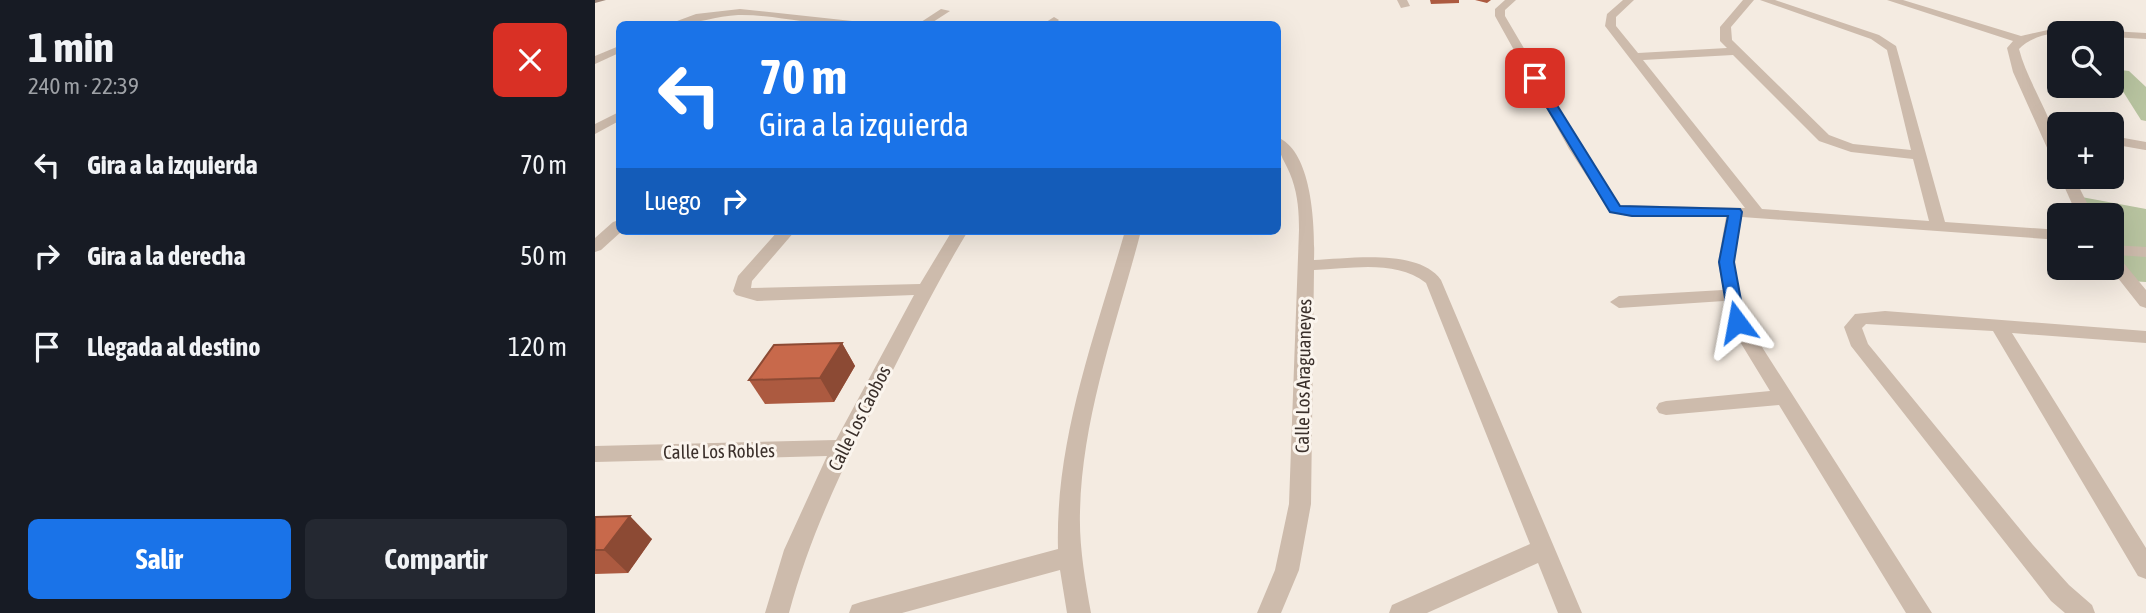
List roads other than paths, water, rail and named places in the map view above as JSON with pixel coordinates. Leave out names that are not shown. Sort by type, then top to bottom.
[{"type":"main road","points":[[595,1],[601,0]]},
{"type":"street","points":[[1511,0],[1500,9],[1500,16],[1612,207],[1626,212],[1757,213],[2047,234]]},
{"type":"street","points":[[1629,0],[1611,16],[1609,22],[1633,57],[1757,213]]},
{"type":"street","points":[[1749,0],[1723,31],[1726,41],[1815,131],[1832,143],[1919,155]]},
{"type":"street","points":[[1765,0],[1889,44],[1938,227]]},
{"type":"street","points":[[1892,0],[2021,40],[2047,35]]},
{"type":"street","points":[[683,21],[702,15],[734,11],[797,21]]},
{"type":"street","points":[[928,21],[944,11]]},
{"type":"street","points":[[2124,34],[2146,36]]},
{"type":"street","points":[[2021,40],[2013,48],[2014,60],[2047,134]]},
{"type":"street","points":[[595,60],[616,50]]},
{"type":"street","points":[[1633,57],[1736,51]]},
{"type":"street","points":[[595,130],[616,118]]},
{"type":"street","name":"Calle Los Araguaneyes","points":[[1269,613],[1287,570],[1300,504],[1306,265],[1305,194],[1296,167],[1281,146]]},
{"type":"street","points":[[1735,212],[1726,262],[1731,295],[1742,332],[1920,613]]},
{"type":"street","points":[[595,247],[616,228]]},
{"type":"street","points":[[783,235],[744,280],[742,291],[757,295],[927,289]]},
{"type":"street","name":"Calle Los Caobos","points":[[777,613],[792,560],[842,448],[958,235]]},
{"type":"street","points":[[1079,613],[1068,557],[1067,501],[1078,430],[1132,235]]},
{"type":"street","points":[[2124,251],[2146,253]]},
{"type":"street","points":[[1306,265],[1409,265],[1426,272],[1433,280],[1570,613]]},
{"type":"street","points":[[2124,274],[2146,302]]},
{"type":"street","points":[[1619,302],[1731,295]]},
{"type":"street","points":[[2083,613],[2060,593],[2025,552],[1899,396],[1860,346],[1853,327],[1861,318],[1869,317],[2146,337]]},
{"type":"street","points":[[1998,325],[2146,569]]},
{"type":"street","points":[[1666,408],[1783,397]]},
{"type":"street","name":"Calle Los Robles","points":[[602,454],[842,448]]},
{"type":"street","points":[[595,471],[602,454]]},
{"type":"street","points":[[1401,613],[1544,549]]},
{"type":"street","points":[[860,613],[1068,557]]},
{"type":"lane","points":[[2041,121],[2047,122]]},
{"type":"lane","points":[[2124,142],[2146,146]]}]
